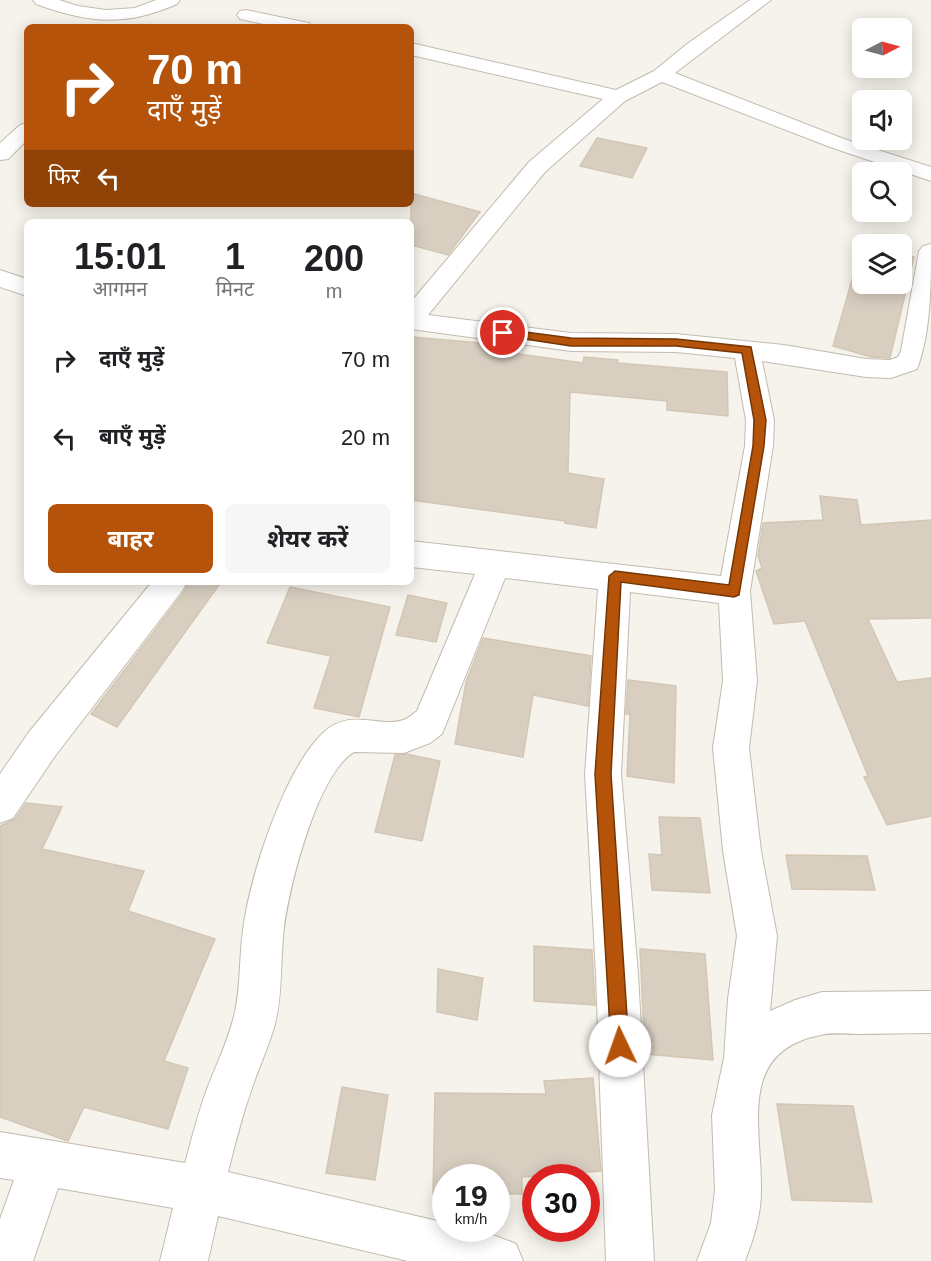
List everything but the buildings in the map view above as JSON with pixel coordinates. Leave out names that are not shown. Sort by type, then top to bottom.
[{"type":"street","points":[[42,0],[89,15],[111,17],[144,10],[171,0]]},
{"type":"street","points":[[414,316],[537,167],[618,98],[661,75],[694,48],[762,0]]},
{"type":"street","points":[[246,15],[289,24]]},
{"type":"street","points":[[414,50],[501,68],[618,98]]},
{"type":"street","points":[[661,75],[815,135],[931,174]]},
{"type":"street","points":[[0,153],[24,132]]},
{"type":"street","points":[[414,320],[571,342],[676,343],[784,354],[866,368],[891,369],[908,363],[914,351],[931,251]]},
{"type":"street","points":[[0,278],[24,287]]},
{"type":"street","points":[[721,1261],[735,1223],[738,1190],[734,1115],[746,1058],[749,999],[757,936],[742,851],[732,758],[740,681],[734,591],[760,420],[747,350]]},
{"type":"street","points":[[414,554],[734,591]]},
{"type":"street","points":[[184,1261],[200,1190],[227,1098],[253,1025],[260,996],[265,916],[280,856],[298,807],[324,758],[338,742],[365,735],[404,738],[419,733],[430,722],[495,563]]},
{"type":"street","points":[[615,576],[603,774],[617,974],[630,1261]]},
{"type":"street","points":[[0,805],[42,744],[169,585]]},
{"type":"street","points":[[746,1058],[764,1037],[795,1021],[822,1013],[931,1012]]},
{"type":"street","points":[[9,1261],[22,1159],[200,1190],[397,1248],[499,1261]]},
{"type":"route","points":[[503,333],[571,342],[676,343],[747,350],[760,420],[759,446],[734,591],[615,576],[603,774],[620,1046]]}]
